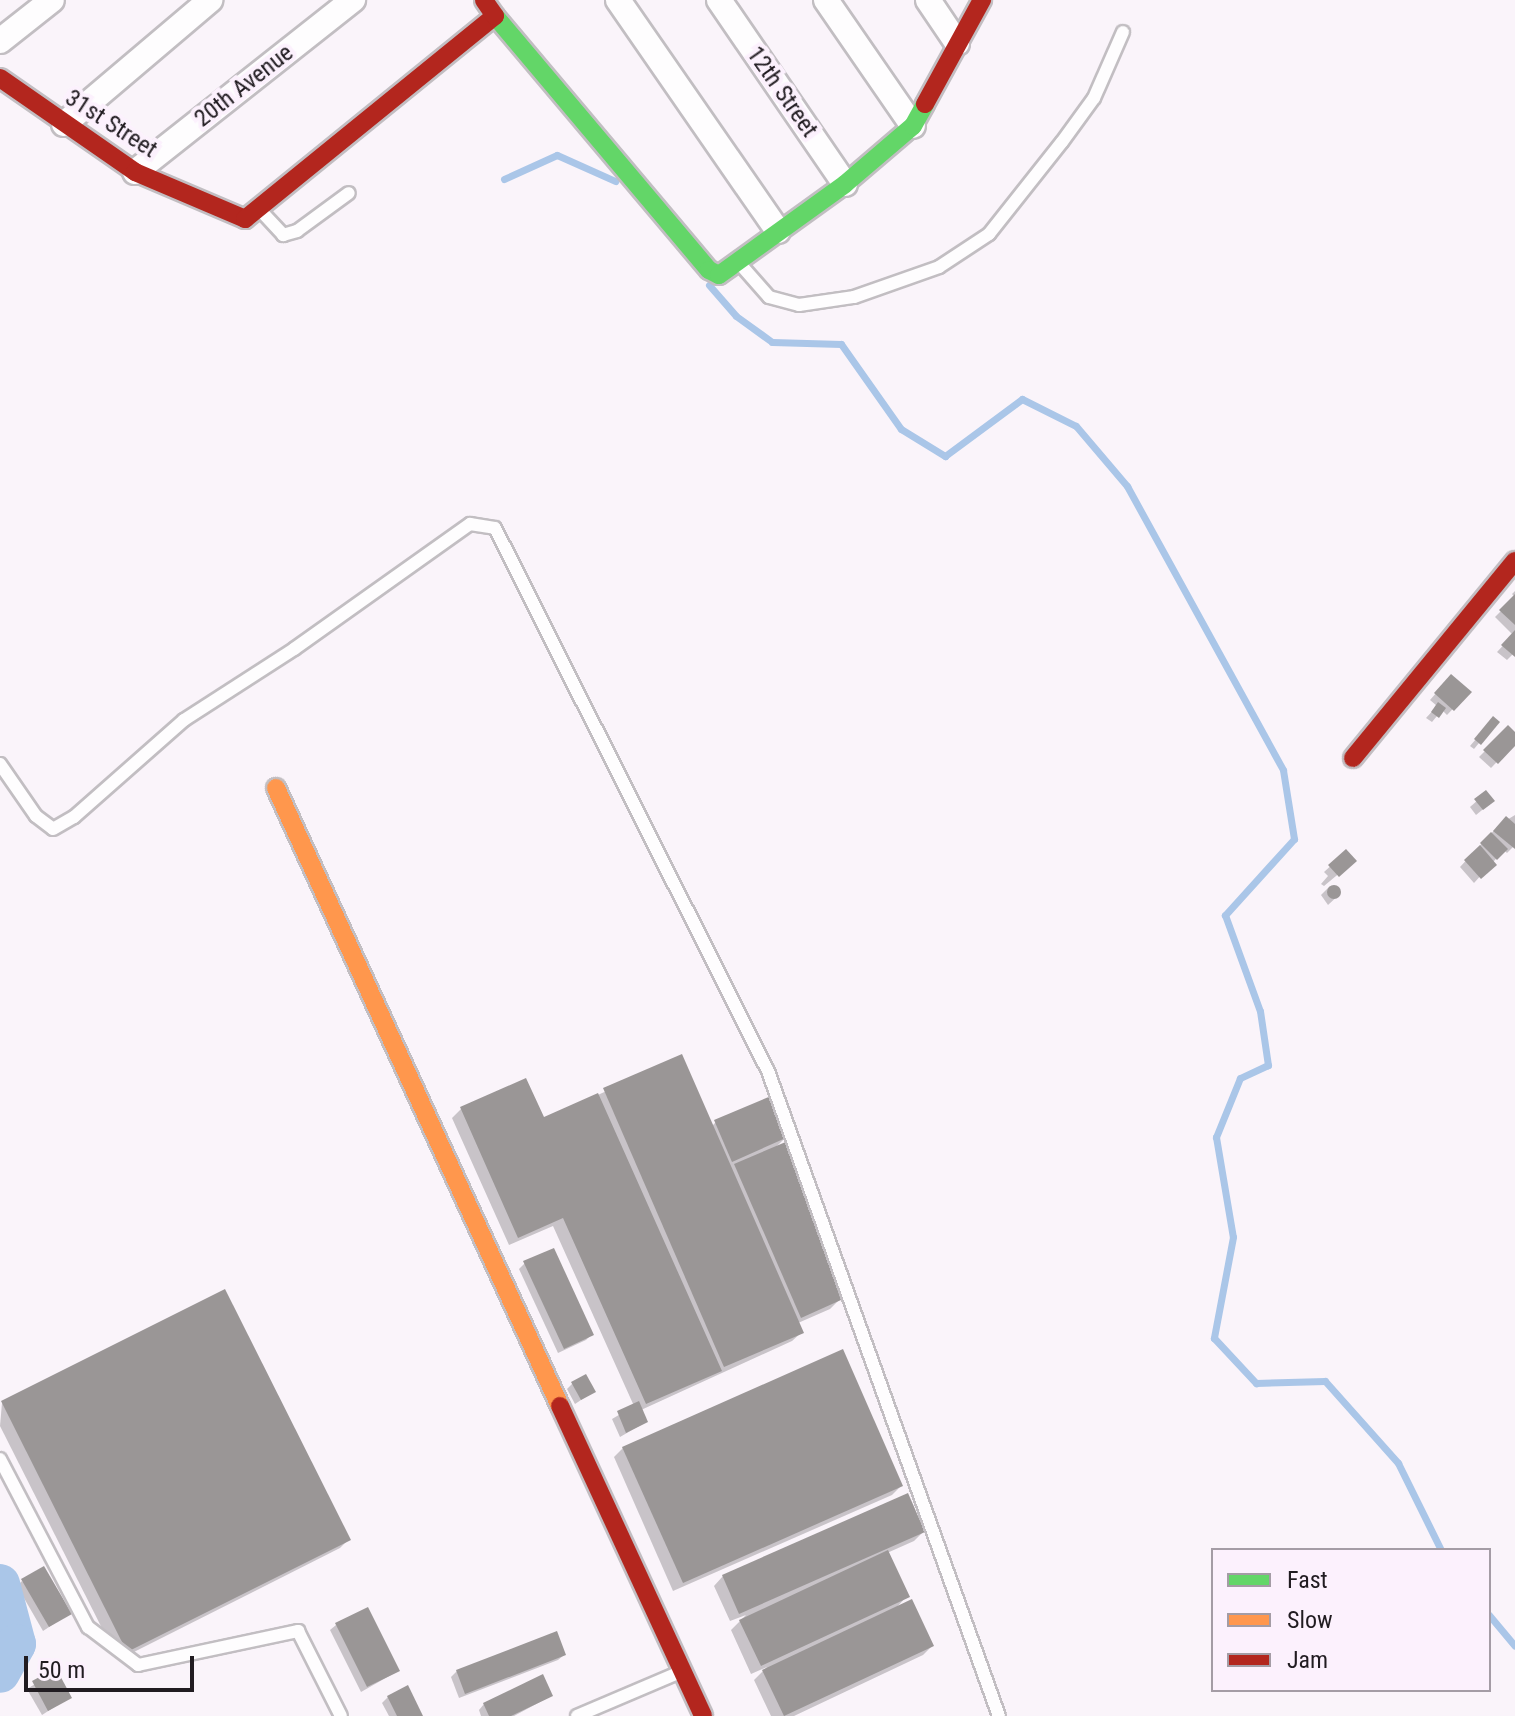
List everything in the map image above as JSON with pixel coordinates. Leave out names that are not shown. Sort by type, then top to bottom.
[{"type":"street","points":[[0,41],[52,0]]},
{"type":"street","points":[[64,124],[210,0]]},
{"type":"street","name":"20th Avenue","points":[[135,172],[353,0]]},
{"type":"street","points":[[484,0],[709,270],[719,275],[845,184],[913,126],[982,0]]},
{"type":"street","points":[[618,0],[778,231]]},
{"type":"street","name":"12th Street","points":[[719,0],[845,184]]},
{"type":"street","points":[[826,0],[913,126]]},
{"type":"street","points":[[928,0],[957,43]]},
{"type":"street","points":[[252,214],[495,16]]},
{"type":"street","name":"31st Street","points":[[0,78],[135,172],[252,214]]},
{"type":"street","points":[[1353,758],[1515,561]]},
{"type":"street","points":[[276,788],[680,1672],[703,1716]]},
{"type":"lane","points":[[737,261],[769,297],[799,305],[854,297],[939,267],[989,234],[1062,142],[1094,98],[1123,32]]},
{"type":"lane","points":[[252,214],[283,235],[297,231],[349,193]]},
{"type":"lane","points":[[0,764],[36,816],[53,829],[74,817],[184,720],[294,649],[470,524],[495,528],[768,1071],[999,1716]]},
{"type":"lane","points":[[0,1459],[88,1627],[138,1665],[298,1631],[341,1716]]},
{"type":"lane","points":[[577,1716],[680,1672]]},
{"type":"building","points":[[1515,594],[1515,625],[1499,610]]},
{"type":"building","points":[[1515,630],[1515,657],[1501,645]]},
{"type":"building","points":[[1451,674],[1472,692],[1454,711],[1434,693]]},
{"type":"building","points":[[1438,702],[1446,708],[1439,718],[1431,712]]},
{"type":"building","points":[[1493,716],[1500,722],[1481,745],[1474,739]]},
{"type":"building","points":[[1508,725],[1515,732],[1515,746],[1498,764],[1483,750]]},
{"type":"building","points":[[1486,790],[1495,801],[1483,810],[1474,799]]},
{"type":"building","points":[[1506,816],[1515,824],[1515,849],[1493,831]]},
{"type":"building","points":[[1491,832],[1508,849],[1497,860],[1480,843]]},
{"type":"building","points":[[1480,845],[1497,865],[1481,879],[1464,860]]},
{"type":"building","points":[[1346,849],[1357,861],[1339,877],[1328,865]]},
{"type":"building","points":[[1334,885],[1341,892],[1334,899],[1327,892]]},
{"type":"building","points":[[682,1054],[804,1333],[724,1367],[603,1088]]},
{"type":"building","points":[[526,1078],[544,1117],[598,1093],[722,1371],[646,1404],[563,1218],[518,1238],[460,1107]]},
{"type":"building","points":[[771,1096],[788,1137],[732,1162],[714,1120]]},
{"type":"building","points":[[788,1141],[841,1300],[801,1318],[734,1164]]},
{"type":"building","points":[[554,1248],[594,1335],[564,1349],[523,1261]]},
{"type":"building","points":[[225,1289],[351,1540],[127,1652],[1,1401]]},
{"type":"building","points":[[843,1349],[903,1486],[683,1583],[622,1447]]},
{"type":"building","points":[[586,1374],[596,1392],[581,1400],[571,1382]]},
{"type":"building","points":[[639,1401],[648,1422],[626,1433],[617,1411]]},
{"type":"building","points":[[908,1493],[925,1532],[739,1614],[722,1575]]},
{"type":"building","points":[[888,1550],[910,1597],[761,1666],[739,1620]]},
{"type":"building","points":[[44,1566],[72,1614],[49,1627],[21,1579]]},
{"type":"building","points":[[912,1599],[934,1646],[784,1716],[762,1670]]},
{"type":"building","points":[[368,1607],[400,1671],[367,1687],[335,1623]]},
{"type":"building","points":[[557,1631],[566,1655],[465,1694],[456,1670]]},
{"type":"building","points":[[56,1668],[72,1698],[48,1711],[32,1681]]},
{"type":"building","points":[[543,1674],[553,1696],[511,1716],[489,1716],[483,1703]]},
{"type":"building","points":[[408,1685],[423,1716],[397,1716],[387,1696]]},
{"type":"waterway","points":[[504,179],[557,155],[615,181]]},
{"type":"waterway","points":[[709,285],[736,316],[772,342],[841,344],[901,429],[945,456],[1022,399],[1076,426],[1127,486],[1283,770],[1294,839],[1225,915],[1260,1011],[1268,1065],[1240,1078],[1216,1137],[1233,1237],[1214,1338],[1256,1383],[1325,1381],[1398,1463],[1440,1548]]},
{"type":"waterway","points":[[0,1584],[16,1644],[0,1673]]},
{"type":"waterway","points":[[1491,1617],[1515,1646]]},
{"type":"traffic: fast","points":[[495,16],[709,270],[719,275],[845,184],[913,126],[925,104]]},
{"type":"traffic: slow","points":[[276,788],[560,1406]]},
{"type":"traffic: jam","points":[[0,78],[135,172],[245,219],[495,16],[484,0]]},
{"type":"traffic: jam","points":[[925,104],[982,0]]},
{"type":"traffic: jam","points":[[1353,758],[1515,561]]},
{"type":"traffic: jam","points":[[560,1406],[703,1716]]}]
